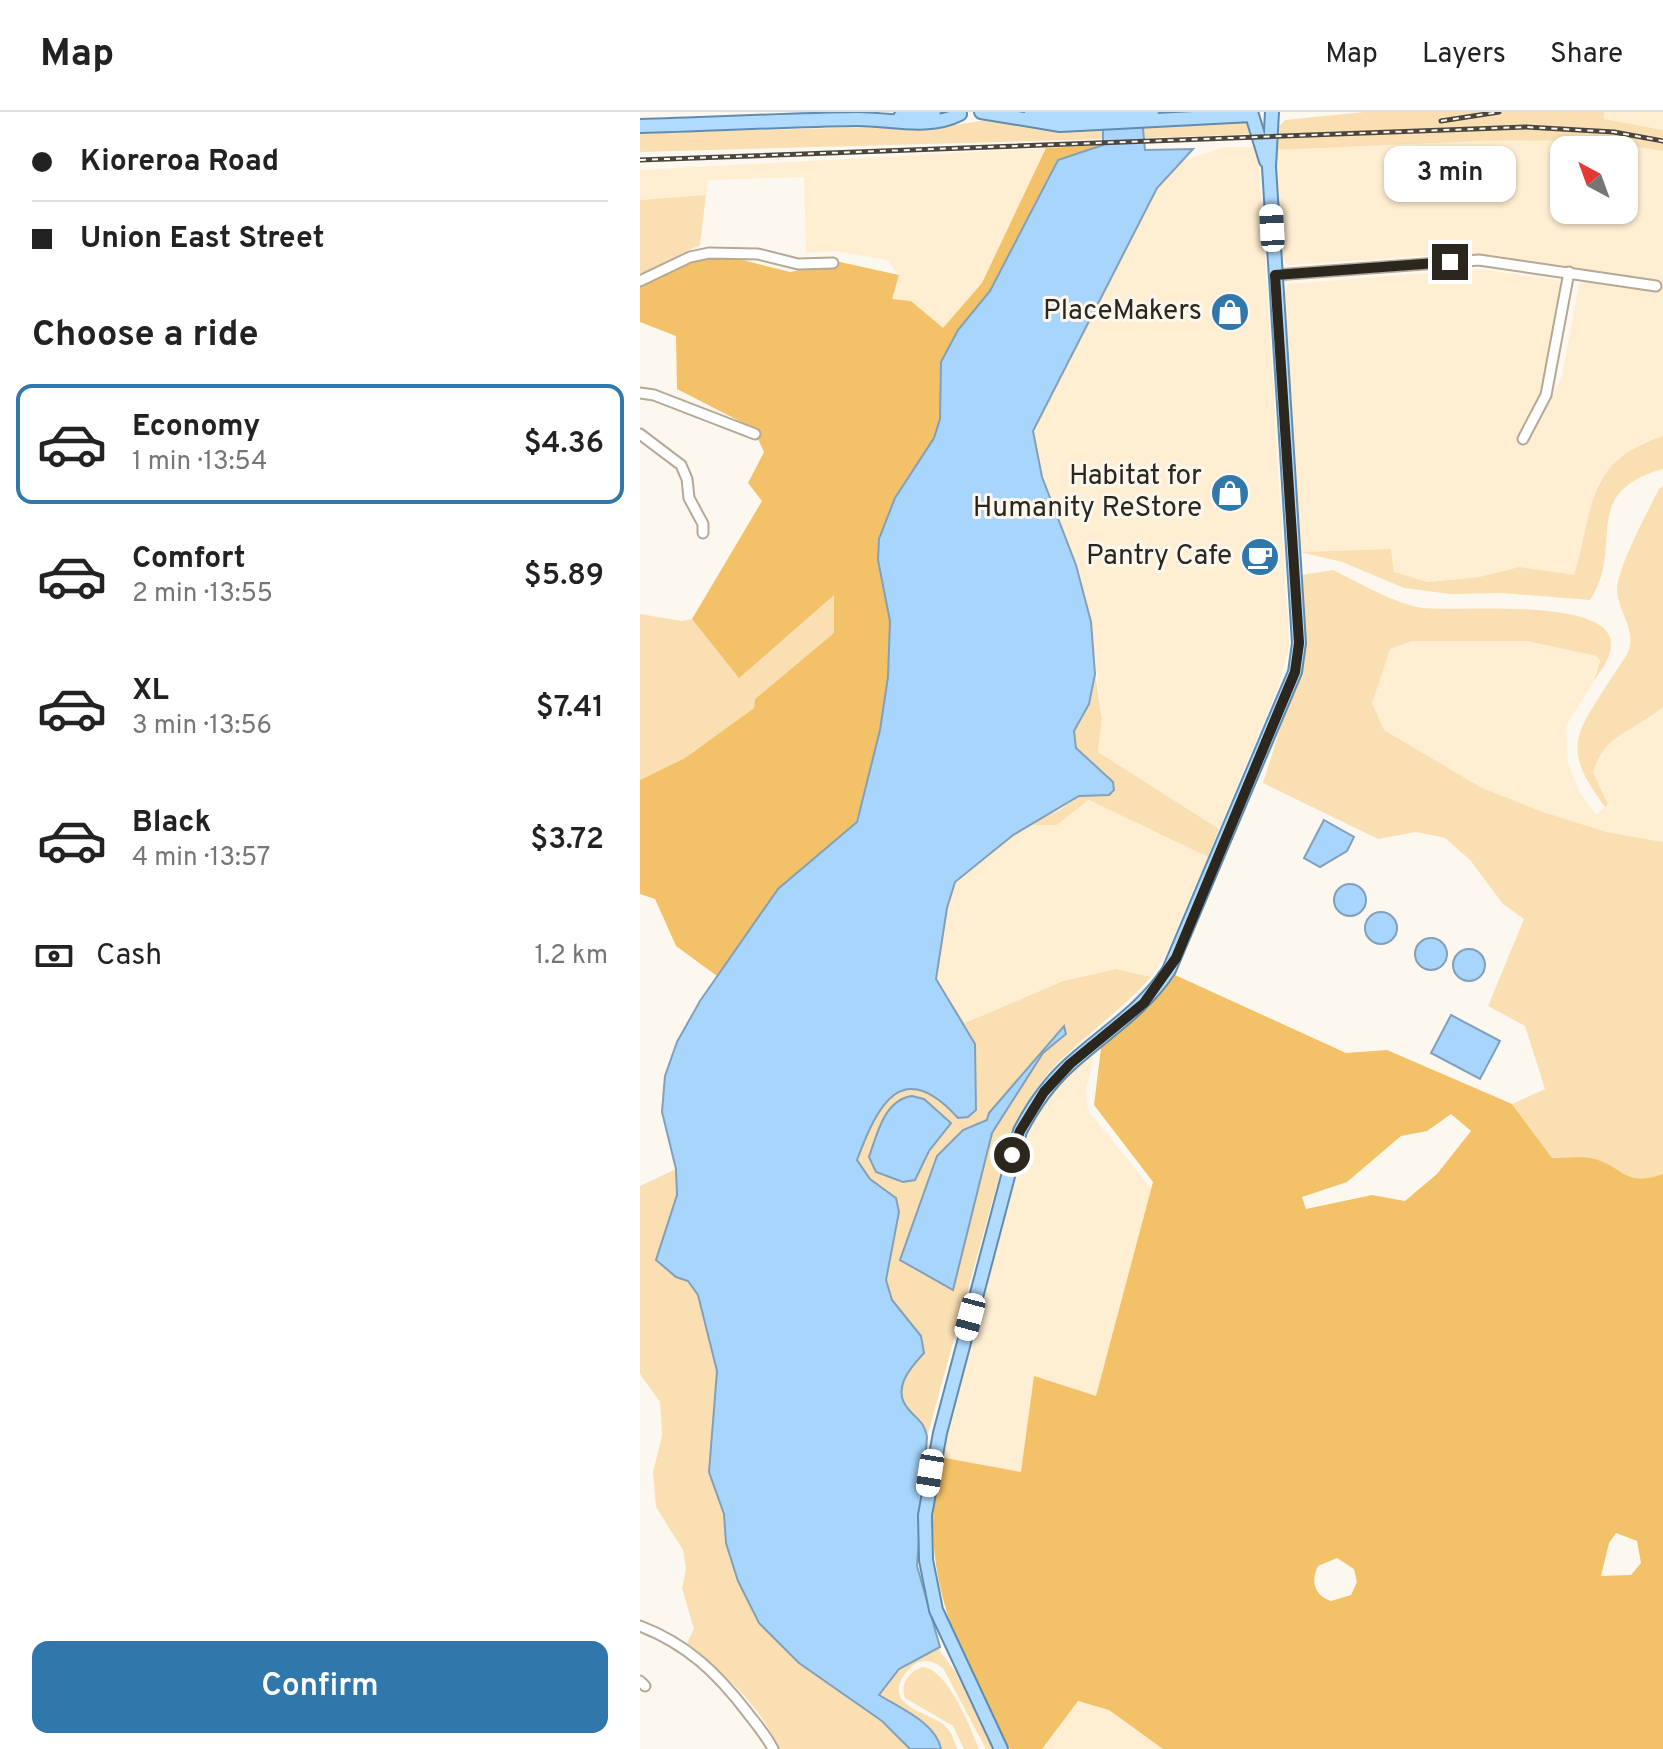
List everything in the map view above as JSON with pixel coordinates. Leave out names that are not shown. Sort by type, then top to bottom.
[{"type":"main road","points":[[893,119],[934,112]]},
{"type":"main road","points":[[640,126],[893,119],[936,122],[959,113],[971,116],[979,112],[1000,113],[1030,122],[1169,121],[1250,114],[1263,116],[1272,112],[1269,167],[1299,643],[1295,672],[1169,970],[1144,1003],[1056,1077],[1020,1131],[930,1473],[924,1539],[929,1585],[945,1633],[1001,1749]]},
{"type":"main road","points":[[1031,112],[1080,120],[1152,112]]},
{"type":"main road","points":[[1250,114],[1269,167]]},
{"type":"street","points":[[640,281],[690,257],[709,253],[749,252],[798,264],[833,263]]},
{"type":"street","points":[[1275,275],[1479,260],[1656,286]]},
{"type":"street","points":[[1523,439],[1546,395],[1569,272]]},
{"type":"street","points":[[640,393],[654,395],[755,434]]},
{"type":"street","points":[[640,434],[681,465],[687,479],[689,498],[703,524],[703,533]]},
{"type":"street","points":[[640,1626],[678,1643],[707,1665],[726,1685],[773,1749]]},
{"type":"shaded area","points":[[1364,112],[1604,112],[1604,119],[1663,130],[1663,151],[1638,147],[1638,136],[1550,136],[1550,140],[1276,150],[1276,130],[1285,120]]},
{"type":"shaded area","points":[[1604,112],[1663,112],[1663,130],[1603,119]]},
{"type":"shaded area","points":[[987,120],[1026,127],[1103,129],[1104,139],[640,152],[640,133],[954,125]]},
{"type":"shaded area","points":[[1241,120],[1253,126],[1259,134],[1143,138],[1143,128]]},
{"type":"shaded area","points":[[1550,140],[1550,224],[1638,224],[1638,147],[1663,151],[1663,436],[1642,443],[1599,481],[1574,576],[1519,567],[1479,577],[1428,582],[1394,572],[1391,549],[1300,552],[1283,295],[1288,284],[1479,269],[1559,280],[1561,285],[1548,370],[1541,393],[1516,442],[1526,447],[1562,376],[1579,284],[1584,282],[1656,291],[1658,280],[1465,253],[1288,265],[1281,257],[1276,150]]},
{"type":"shaded area","points":[[1104,145],[1057,160],[990,291],[958,330],[941,362],[940,419],[934,438],[895,498],[878,560],[890,621],[888,677],[880,730],[856,822],[778,889],[717,976],[676,946],[655,899],[640,894],[640,780],[685,758],[754,708],[755,699],[834,633],[834,595],[739,678],[692,619],[762,501],[748,483],[764,452],[753,428],[677,389],[676,336],[640,322],[640,287],[698,259],[719,254],[790,272],[840,262],[899,275],[892,299],[911,301],[943,328],[982,283],[1046,148]]},
{"type":"shaded area","points":[[1225,147],[1258,147],[1289,645],[1278,688],[1219,829],[1098,752],[1102,718],[1091,622],[1076,565],[1042,477],[1033,431],[1157,188],[1182,161]]},
{"type":"shaded area","points":[[1046,148],[982,283],[943,329],[911,301],[891,299],[899,275],[887,260],[835,251],[806,253],[804,177],[708,180],[706,195],[640,200],[640,170]]},
{"type":"shaded area","points":[[706,195],[700,245],[640,274],[640,200]]},
{"type":"shaded area","points":[[1663,436],[1663,469],[1637,479],[1620,492],[1612,507],[1600,580],[1590,600],[1502,593],[1450,594],[1404,588],[1342,562],[1300,552],[1391,549],[1394,572],[1428,582],[1479,577],[1519,567],[1574,575],[1591,508],[1606,473],[1637,447]]},
{"type":"shaded area","points":[[1663,486],[1663,707],[1605,748],[1593,772],[1608,804],[1605,807],[1582,769],[1578,741],[1589,713],[1629,649],[1629,631],[1618,598],[1618,581],[1634,540]]},
{"type":"shaded area","points":[[1333,570],[1412,606],[1559,612],[1586,618],[1604,628],[1611,648],[1606,663],[1594,681],[1600,661],[1596,656],[1527,641],[1412,641],[1390,649],[1372,703],[1384,730],[1482,788],[1607,832],[1663,842],[1663,1174],[1649,1178],[1631,1177],[1591,1158],[1552,1158],[1512,1104],[1545,1089],[1525,1026],[1488,1006],[1524,919],[1503,904],[1470,860],[1445,838],[1416,832],[1378,839],[1263,783],[1306,647],[1302,575]]},
{"type":"shaded area","points":[[834,593],[834,634],[755,699],[754,708],[685,758],[640,780],[640,614],[682,621],[692,619],[739,677]]},
{"type":"shaded area","points":[[1412,641],[1527,641],[1596,656],[1600,660],[1594,681],[1566,726],[1568,764],[1580,793],[1596,815],[1608,804],[1593,772],[1599,753],[1614,737],[1651,718],[1663,707],[1663,842],[1607,832],[1482,788],[1384,730],[1372,703],[1382,667],[1390,649]]},
{"type":"shaded area","points":[[1095,674],[1102,718],[1098,752],[1219,829],[1208,857],[1089,800],[1057,825],[1029,825],[955,882],[947,908],[936,979],[965,1023],[1063,981],[1116,969],[1151,977],[1051,1070],[1025,1109],[1006,1152],[927,1437],[917,1566],[941,1653],[955,1671],[994,1749],[986,1749],[943,1668],[929,1661],[919,1662],[901,1680],[901,1697],[913,1709],[947,1728],[957,1749],[941,1749],[941,1745],[908,1713],[878,1695],[808,922],[1060,810],[1079,796],[1109,795],[1076,748],[1074,731],[1089,704]]},
{"type":"shaded area","points":[[1090,800],[1208,857],[1166,954],[1151,977],[1116,969],[1063,981],[965,1023],[936,979],[954,882],[1029,825],[1057,825]]},
{"type":"shaded area","points":[[1175,975],[1346,1053],[1387,1050],[1512,1104],[1552,1158],[1591,1158],[1631,1177],[1649,1178],[1663,1174],[1663,1749],[1163,1749],[1109,1710],[1078,1701],[1042,1749],[1010,1749],[968,1668],[947,1613],[940,1584],[933,1524],[940,1457],[1021,1472],[1034,1376],[1096,1396],[1153,1182],[1094,1105],[1101,1048],[1148,1008]],"holes":[[[1451,1114],[1471,1131],[1437,1174],[1405,1201],[1372,1195],[1306,1209],[1302,1197],[1347,1182],[1401,1136],[1427,1131]],[[1616,1533],[1637,1541],[1641,1563],[1631,1575],[1601,1576],[1609,1543]],[[1337,1558],[1354,1569],[1357,1582],[1351,1595],[1331,1601],[1321,1596],[1314,1583],[1318,1566]]]},
{"type":"shaded area","points":[[1089,1054],[1093,1058],[1086,1089],[1088,1111],[1152,1189],[1096,1397],[1021,1473],[940,1457],[1023,1141],[1048,1095]]},
{"type":"shaded area","points":[[671,1149],[808,1669],[882,1721],[910,1749],[779,1749],[751,1703],[687,1643],[694,1629],[682,1588],[686,1569],[683,1550],[656,1507],[653,1472],[662,1436],[660,1402],[640,1374],[640,1186],[676,1169]]},
{"type":"shaded area","points":[[922,1667],[931,1670],[949,1687],[979,1749],[964,1749],[953,1726],[905,1698],[907,1679]]},
{"type":"shaded area","points":[[1078,1701],[1109,1710],[1163,1749],[1042,1749]]},
{"type":"water","points":[[1103,112],[1147,112],[1143,129],[1145,150],[1193,149],[1157,188],[1033,431],[1042,477],[1076,565],[1091,622],[1095,674],[1089,704],[1074,731],[1076,748],[1113,782],[1114,790],[1109,795],[1079,796],[1013,835],[955,882],[947,908],[936,979],[975,1044],[976,1110],[968,1117],[958,1118],[938,1100],[922,1091],[907,1089],[894,1095],[883,1106],[857,1160],[870,1179],[896,1198],[899,1212],[886,1280],[892,1300],[921,1336],[924,1353],[904,1380],[902,1395],[909,1410],[923,1425],[927,1437],[917,1566],[940,1647],[899,1669],[879,1695],[925,1724],[941,1749],[910,1749],[882,1721],[799,1663],[759,1623],[738,1581],[726,1543],[724,1514],[709,1472],[717,1371],[698,1295],[688,1281],[676,1277],[656,1260],[677,1195],[676,1169],[662,1112],[665,1076],[677,1042],[700,1001],[778,889],[857,822],[880,730],[888,677],[890,621],[878,560],[879,539],[895,498],[934,438],[940,419],[941,362],[958,330],[990,291],[1058,160],[1103,145]]},
{"type":"water","points":[[1324,820],[1354,837],[1347,851],[1320,867],[1304,858]]},
{"type":"water","points":[[1350,884],[1361,889],[1366,900],[1361,911],[1350,916],[1339,911],[1334,900],[1339,889]]},
{"type":"water","points":[[1381,912],[1392,917],[1397,928],[1392,939],[1381,944],[1370,939],[1365,928],[1370,917]]},
{"type":"water","points":[[1431,938],[1442,943],[1447,954],[1442,965],[1431,970],[1420,965],[1415,954],[1420,943]]},
{"type":"water","points":[[1469,949],[1480,954],[1485,965],[1480,976],[1469,981],[1458,976],[1453,965],[1458,954]]},
{"type":"water","points":[[1451,1015],[1500,1041],[1480,1079],[1431,1053]]},
{"type":"water","points":[[1064,1026],[1066,1034],[1043,1053],[992,1133],[953,1290],[900,1260],[937,1156],[963,1130],[987,1120],[989,1113]]},
{"type":"water","points":[[912,1096],[924,1099],[951,1123],[929,1151],[915,1180],[903,1182],[876,1172],[869,1157],[888,1111],[902,1099]]},
{"type":"railway","points":[[1441,121],[1499,112]]},
{"type":"railway","points":[[640,160],[1526,127],[1614,132],[1663,141]]},
{"type":"place","name":"PlaceMakers","points":[[1230,312]]},
{"type":"place","name":"Habitat for Humanity ReStore","points":[[1230,493]]},
{"type":"place","name":"Pantry Cafe","points":[[1260,557]]},
{"type":"route","points":[[1012,1155],[1028,1115],[1056,1077],[1144,1003],[1176,958],[1295,672],[1299,643],[1275,275],[1450,262]]}]
